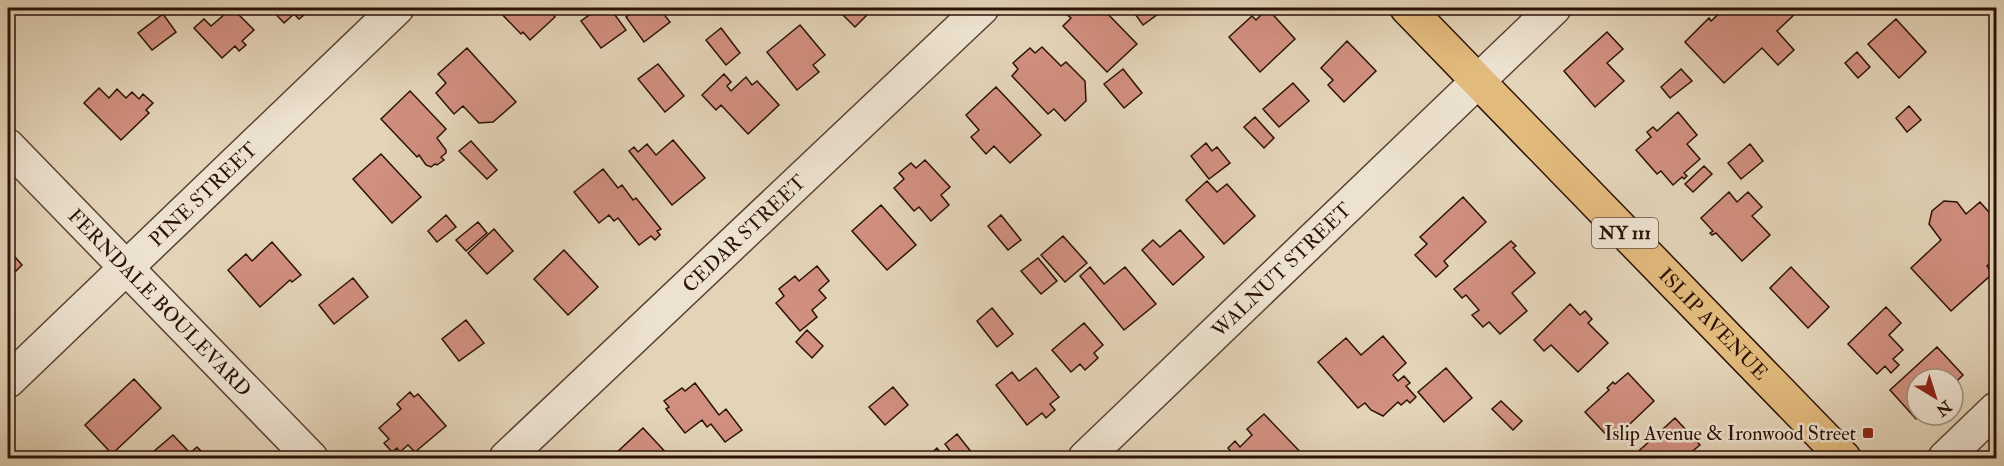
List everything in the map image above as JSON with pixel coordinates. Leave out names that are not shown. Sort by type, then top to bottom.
[{"type":"main road","name":"ISLIP AVENUE","points":[[1407,8],[1844,459]]},
{"type":"street","name":"PINE STREET","points":[[8,381],[397,8]]},
{"type":"street","name":"CEDAR STREET","points":[[506,459],[982,8]]},
{"type":"street","name":"WALNUT STREET","points":[[1084,459],[1554,8]]},
{"type":"street","name":"FERNDALE BOULEVARD","points":[[8,146],[311,459]]},
{"type":"street","points":[[1945,459],[1996,409]]},
{"type":"building","points":[[232,8],[254,30],[242,41],[246,45],[239,51],[235,46],[222,58],[194,28],[204,19],[211,26]]},
{"type":"building","points":[[270,8],[311,9],[299,19],[294,14],[284,23]]},
{"type":"building","points":[[496,8],[552,8],[554,10],[551,12],[555,17],[530,40]]},
{"type":"building","points":[[599,8],[610,8],[626,30],[601,48],[581,21]]},
{"type":"building","points":[[639,8],[659,8],[670,22],[644,42],[626,17]]},
{"type":"building","points":[[836,8],[874,8],[855,27]]},
{"type":"building","points":[[1071,8],[1102,8],[1137,44],[1107,72],[1063,26],[1071,18],[1065,13]]},
{"type":"building","points":[[1143,8],[1153,8],[1158,14],[1143,25],[1135,14]]},
{"type":"building","points":[[1267,8],[1295,39],[1260,72],[1229,37],[1252,16],[1256,20],[1264,12],[1262,9]]},
{"type":"building","points":[[1725,8],[1796,8],[1799,10],[1777,31],[1794,50],[1778,65],[1762,48],[1724,83],[1685,42],[1709,18],[1711,21]]},
{"type":"building","points":[[163,14],[176,32],[152,50],[138,33]]},
{"type":"building","points":[[1896,19],[1926,52],[1899,78],[1868,44]]},
{"type":"building","points":[[800,25],[825,55],[813,65],[819,72],[797,90],[767,52]]},
{"type":"building","points":[[721,28],[740,53],[726,65],[706,40]]},
{"type":"building","points":[[1607,32],[1623,49],[1607,63],[1624,81],[1595,107],[1564,71]]},
{"type":"building","points":[[1347,41],[1376,71],[1344,102],[1328,85],[1333,80],[1321,68]]},
{"type":"building","points":[[1042,47],[1061,66],[1066,62],[1085,81],[1086,101],[1065,121],[1054,109],[1048,114],[1012,76],[1018,69],[1013,63],[1030,48],[1035,53]]},
{"type":"building","points":[[467,48],[516,102],[493,122],[479,123],[463,106],[454,114],[436,93],[446,83],[438,74]]},
{"type":"building","points":[[1857,52],[1870,67],[1858,78],[1845,63]]},
{"type":"building","points":[[658,64],[684,96],[665,112],[638,79]]},
{"type":"building","points":[[1123,69],[1142,93],[1124,108],[1104,84]]},
{"type":"building","points":[[1681,69],[1692,81],[1670,98],[1661,87]]},
{"type":"building","points":[[724,74],[731,82],[727,86],[731,91],[746,77],[752,85],[757,81],[779,105],[748,134],[721,105],[716,110],[702,95]]},
{"type":"building","points":[[1293,83],[1309,101],[1279,127],[1263,109]]},
{"type":"building","points":[[996,87],[1041,135],[1010,163],[994,146],[986,154],[971,137],[979,130],[966,115]]},
{"type":"building","points":[[99,88],[109,98],[117,89],[126,98],[132,92],[139,99],[143,94],[153,103],[146,110],[149,113],[121,140],[84,103]]},
{"type":"building","points":[[410,91],[446,129],[437,138],[446,150],[441,157],[444,160],[431,167],[426,165],[419,155],[417,157],[381,119]]},
{"type":"building","points":[[1909,106],[1921,120],[1907,132],[1896,118]]},
{"type":"building","points":[[1678,112],[1697,135],[1687,144],[1700,159],[1684,173],[1687,176],[1684,179],[1682,177],[1673,185],[1661,171],[1657,174],[1636,150],[1651,137],[1647,132],[1653,127],[1657,131]]},
{"type":"building","points":[[1255,117],[1274,138],[1264,148],[1244,127]]},
{"type":"building","points":[[673,140],[705,178],[672,205],[629,151],[634,147],[638,152],[647,144],[656,155]]},
{"type":"building","points":[[471,141],[497,170],[487,179],[459,151]]},
{"type":"building","points":[[1206,143],[1212,151],[1217,147],[1230,163],[1209,179],[1191,156]]},
{"type":"building","points":[[1750,144],[1763,161],[1741,179],[1728,163]]},
{"type":"building","points":[[381,154],[421,197],[392,223],[353,179]]},
{"type":"building","points":[[925,160],[950,187],[941,195],[949,205],[931,221],[919,207],[914,211],[894,188],[904,179],[899,173],[911,163],[916,168]]},
{"type":"building","points":[[1704,166],[1712,174],[1693,192],[1685,184]]},
{"type":"building","points":[[603,169],[618,188],[622,185],[633,200],[636,198],[661,229],[657,231],[660,235],[655,240],[651,236],[639,245],[618,218],[614,221],[609,215],[599,223],[574,192]]},
{"type":"building","points":[[1207,181],[1217,192],[1227,184],[1255,216],[1224,244],[1186,200]]},
{"type":"building","points":[[1729,192],[1737,202],[1748,192],[1762,207],[1752,216],[1770,235],[1742,261],[1716,233],[1712,235],[1710,233],[1713,231],[1701,218]]},
{"type":"building","points":[[1463,197],[1486,222],[1444,261],[1448,266],[1436,277],[1415,255],[1427,244],[1420,237]]},
{"type":"building","points":[[1944,201],[1957,202],[1966,214],[1980,202],[1996,220],[1996,258],[1987,266],[1992,274],[1951,311],[1911,268],[1941,240],[1929,224],[1932,211]]},
{"type":"building","points":[[881,205],[916,245],[887,270],[852,231]]},
{"type":"building","points":[[446,215],[456,227],[437,242],[428,231]]},
{"type":"building","points":[[1001,215],[1021,240],[1008,250],[988,226]]},
{"type":"building","points":[[478,222],[487,233],[466,251],[456,240]]},
{"type":"building","points":[[494,229],[513,251],[487,274],[468,253]]},
{"type":"building","points":[[1180,230],[1204,257],[1173,285],[1142,250],[1153,240],[1160,247]]},
{"type":"building","points":[[1063,236],[1087,263],[1065,282],[1041,255]]},
{"type":"building","points":[[1511,241],[1516,246],[1513,248],[1535,273],[1512,293],[1527,311],[1500,334],[1489,322],[1483,327],[1472,315],[1479,310],[1466,295],[1462,298],[1454,289]]},
{"type":"building","points":[[272,242],[301,275],[292,282],[290,280],[260,307],[228,270],[246,254],[252,261]]},
{"type":"building","points":[[8,249],[22,265],[8,279]]},
{"type":"building","points":[[564,250],[598,287],[568,315],[534,279]]},
{"type":"building","points":[[1038,258],[1057,281],[1041,294],[1021,271]]},
{"type":"building","points":[[817,266],[829,281],[819,290],[826,298],[812,310],[817,317],[800,331],[776,303],[784,296],[779,289],[795,276],[799,281]]},
{"type":"building","points":[[1090,267],[1104,284],[1125,267],[1156,304],[1124,330],[1080,276]]},
{"type":"building","points":[[1791,267],[1829,307],[1808,328],[1770,288]]},
{"type":"building","points":[[353,278],[368,297],[334,324],[319,305]]},
{"type":"building","points":[[1570,304],[1580,315],[1585,311],[1592,319],[1588,323],[1608,343],[1578,372],[1551,345],[1544,351],[1534,340]]},
{"type":"building","points":[[1886,307],[1901,323],[1889,335],[1903,350],[1893,359],[1899,365],[1891,373],[1885,366],[1877,374],[1848,344]]},
{"type":"building","points":[[992,308],[1013,334],[997,347],[977,321]]},
{"type":"building","points":[[466,320],[484,343],[459,361],[442,339]]},
{"type":"building","points":[[1084,323],[1103,345],[1094,353],[1098,358],[1085,370],[1080,364],[1071,372],[1052,350]]},
{"type":"building","points":[[807,330],[823,346],[812,358],[796,342]]},
{"type":"building","points":[[1383,336],[1406,363],[1393,375],[1398,381],[1404,376],[1410,383],[1406,386],[1416,397],[1410,403],[1407,400],[1401,405],[1398,402],[1383,416],[1371,410],[1365,403],[1358,408],[1318,362],[1346,338],[1361,355]]},
{"type":"building","points":[[1937,347],[1956,367],[1915,367]]},
{"type":"building","points":[[1036,368],[1059,397],[1050,404],[1055,410],[1046,418],[1042,413],[1027,425],[996,385],[1012,372],[1019,381]]},
{"type":"building","points":[[1446,368],[1472,398],[1444,422],[1418,392]]},
{"type":"building","points":[[1628,373],[1654,401],[1612,441],[1585,412],[1609,390],[1607,388],[1613,382],[1615,384]]},
{"type":"building","points":[[1905,376],[1905,407],[1890,390]]},
{"type":"building","points":[[134,379],[161,408],[112,454],[85,425]]},
{"type":"building","points":[[695,383],[719,415],[726,409],[742,430],[725,442],[711,424],[707,427],[702,420],[685,433],[666,409],[669,407],[664,401],[682,388],[685,391]]},
{"type":"building","points":[[893,387],[908,405],[885,425],[869,407]]},
{"type":"building","points":[[410,392],[414,397],[418,394],[446,426],[415,452],[408,445],[400,452],[397,448],[392,452],[384,443],[389,439],[379,428],[401,409],[397,404]]},
{"type":"building","points":[[1501,401],[1522,421],[1513,430],[1492,409]]},
{"type":"building","points":[[1264,414],[1306,458],[1226,458],[1232,453],[1228,448],[1235,441],[1240,447],[1252,435],[1247,429]]},
{"type":"building","points":[[1675,418],[1700,445],[1684,458],[1631,458]]},
{"type":"building","points":[[643,428],[671,458],[618,458],[614,455]]},
{"type":"building","points":[[957,434],[976,458],[929,458],[928,456],[937,448],[944,457],[951,452],[945,444]]},
{"type":"building","points":[[173,435],[190,453],[197,447],[208,458],[146,458]]},
{"type":"place","name":"Islip Avenue & Ironwood Street","points":[[1868,433]]}]
